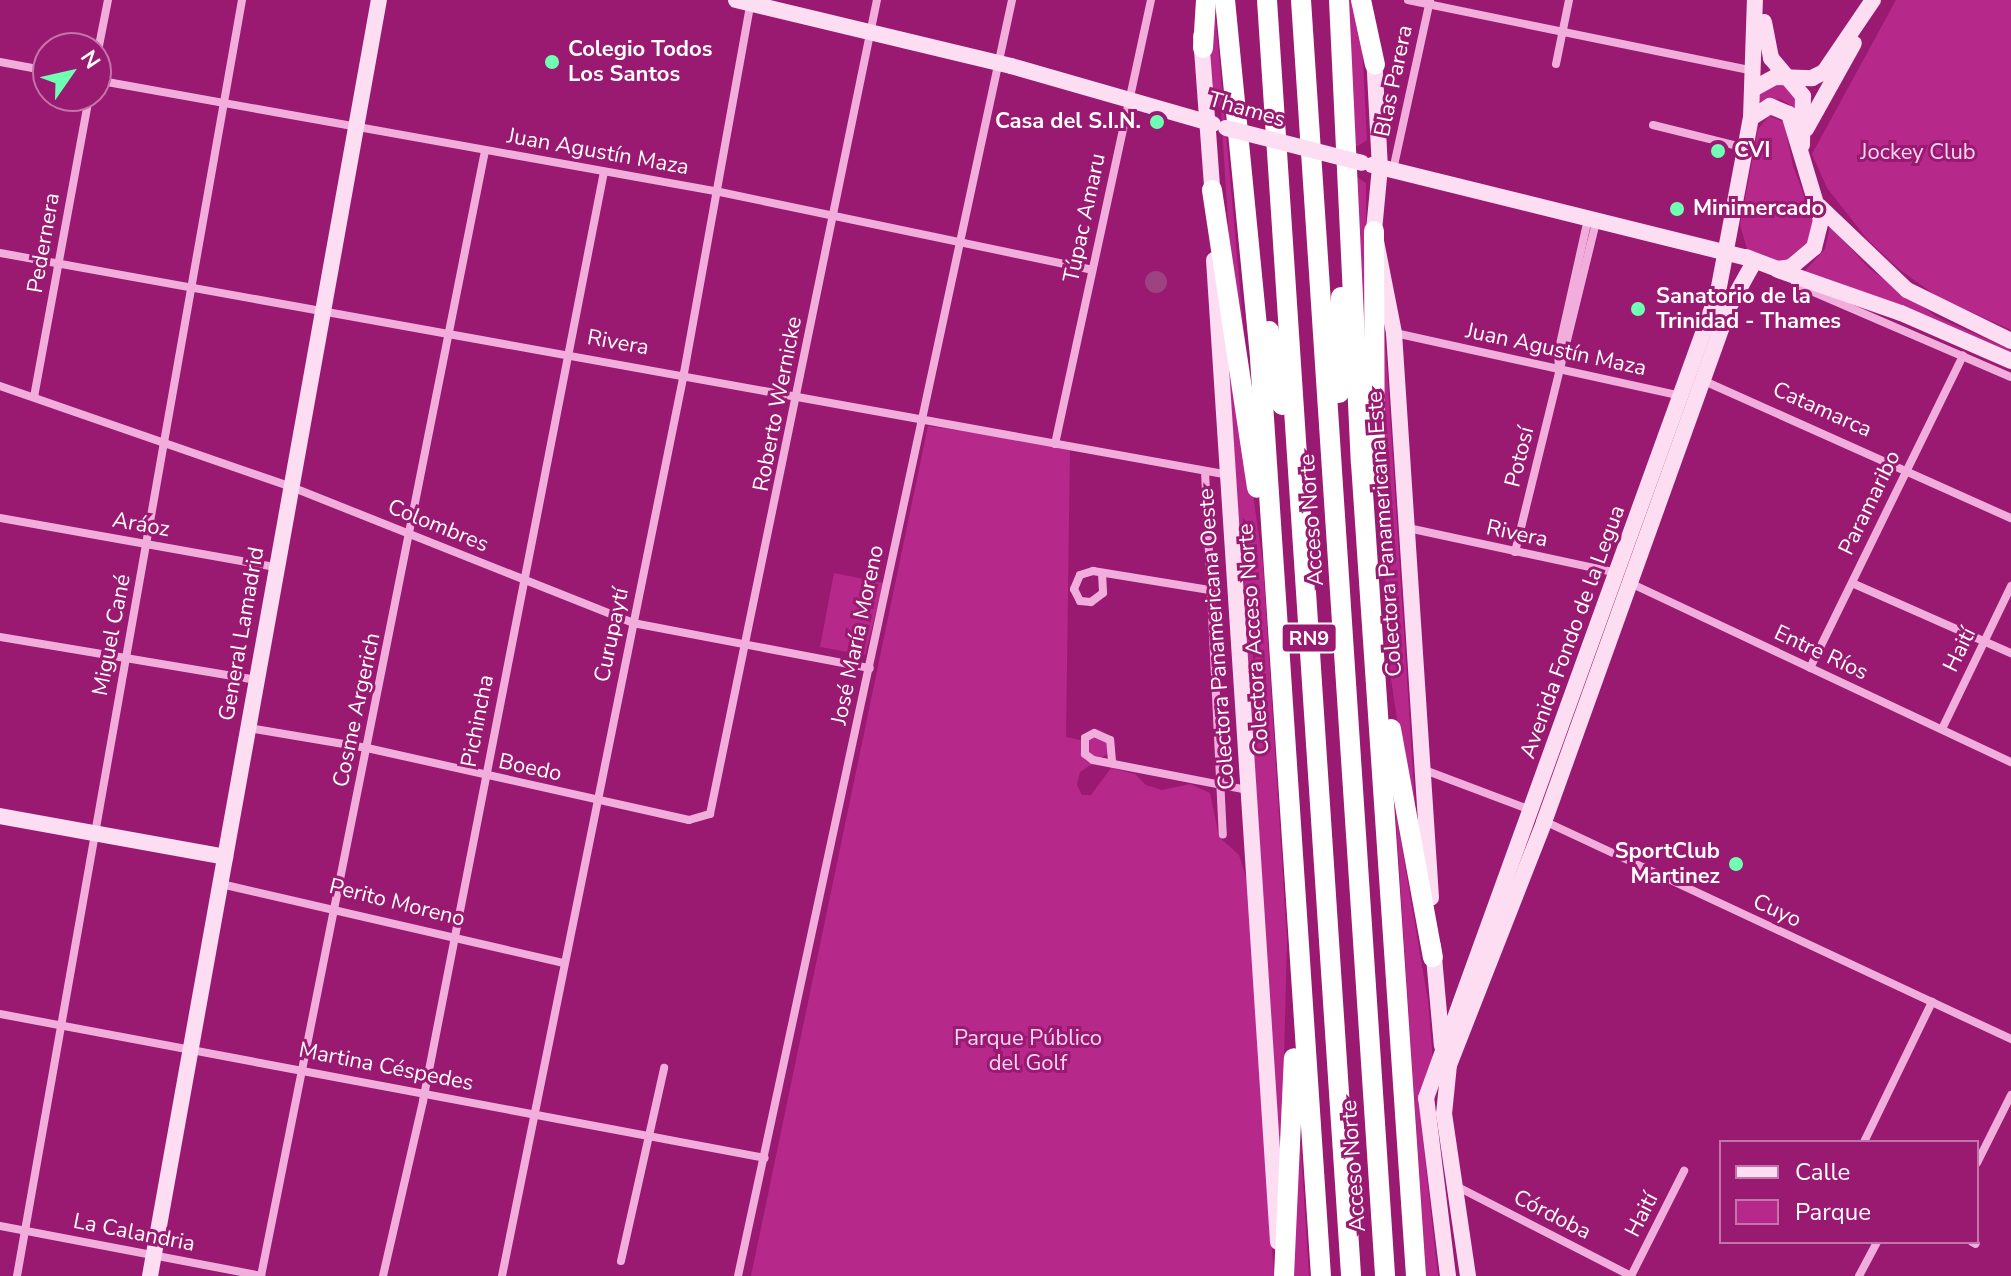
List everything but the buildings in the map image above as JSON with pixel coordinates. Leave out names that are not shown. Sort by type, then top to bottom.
[{"type":"highway","points":[[1203,48],[1206,0]]},
{"type":"highway","name":"Colectora Acceso Norte","points":[[1225,0],[1260,358],[1321,1276]]},
{"type":"highway","points":[[1240,0],[1269,329],[1301,511]]},
{"type":"highway","name":"Acceso Norte","points":[[1267,0],[1351,1276]]},
{"type":"highway","name":"Acceso Norte","points":[[1301,0],[1385,1276]]},
{"type":"highway","points":[[1327,0],[1340,238],[1336,525]]},
{"type":"highway","points":[[1339,0],[1372,621],[1416,1276]]},
{"type":"highway","points":[[1361,0],[1375,65]]},
{"type":"highway","points":[[1212,190],[1277,619]]},
{"type":"highway","points":[[1374,231],[1372,621],[1433,957]]},
{"type":"highway","points":[[1282,1276],[1297,926]]},
{"type":"street","points":[[102,32],[108,0]]},
{"type":"street","name":"Miguel Cané","points":[[17,1276],[64,1027],[189,289],[242,0]]},
{"type":"street","name":"General Lamadrid","points":[[150,1276],[289,486],[379,0]]},
{"type":"street","name":"Roberto Wernicke","points":[[710,814],[748,646],[877,0]]},
{"type":"street","name":"José María Moreno","points":[[738,1276],[1012,0]]},
{"type":"street","name":"Túpac Amaru","points":[[1055,444],[1151,0]]},
{"type":"street","name":"Colectora Panamericana Oeste","points":[[1198,0],[1282,1276]]},
{"type":"street","name":"Colectora Panamericana Este","points":[[1372,0],[1375,65],[1387,168],[1374,231],[1394,333],[1434,986],[1446,1057]]},
{"type":"street","points":[[1408,0],[1429,1],[1754,71]]},
{"type":"street","points":[[1556,64],[1569,0]]},
{"type":"street","points":[[1751,118],[1755,0]]},
{"type":"street","points":[[1764,0],[1768,50],[1803,96],[1806,129]]},
{"type":"street","points":[[1753,89],[1767,79],[1824,72],[1857,29],[1873,0]]},
{"type":"street","name":"Thames","points":[[746,1],[1130,97],[1226,128],[1362,163],[1726,252],[1901,313],[2011,361]]},
{"type":"street","name":"Curupaytí","points":[[502,1276],[684,373],[746,1]]},
{"type":"street","name":"Blas Parera","points":[[1387,168],[1429,1]]},
{"type":"street","points":[[1799,154],[1806,129],[1853,48],[1857,29]]},
{"type":"street","points":[[0,62],[32,68]]},
{"type":"street","name":"Juan Agustín Maza","points":[[112,83],[715,191],[1092,270]]},
{"type":"street","points":[[1751,118],[1770,106],[1786,111],[1794,124],[1799,154],[1821,220],[1814,248],[1791,267],[1777,269]]},
{"type":"street","name":"Pedernera","points":[[34,397],[86,112]]},
{"type":"street","name":"Avenida Fondo de la Legua","points":[[1624,579],[1718,292],[1751,118]]},
{"type":"street","points":[[1653,125],[1746,148]]},
{"type":"street","name":"Cosme Argerich","points":[[261,1276],[412,534],[485,151]]},
{"type":"street","name":"Pichincha","points":[[383,1276],[424,1092],[604,172]]},
{"type":"street","points":[[1818,205],[1907,290],[2011,341]]},
{"type":"street","name":"Potosí","points":[[1515,552],[1559,371],[1558,353],[1593,218]]},
{"type":"street","points":[[1731,224],[1754,262],[2011,377]]},
{"type":"street","name":"Rivera","points":[[0,253],[189,289],[684,373],[1229,475]]},
{"type":"street","name":"Avenida Fondo de la Legua","points":[[1446,1057],[1624,579],[1705,378],[1739,282],[1754,262]]},
{"type":"street","name":"Juan Agustín Maza","points":[[1394,333],[1682,396]]},
{"type":"street","name":"Paramaribo","points":[[1810,668],[1963,355]]},
{"type":"street","points":[[1682,396],[1705,378]]},
{"type":"street","name":"Catamarca","points":[[1705,378],[2011,518]]},
{"type":"street","name":"Colombres","points":[[0,386],[289,486],[633,623],[870,668]]},
{"type":"street","points":[[1205,471],[1223,835]]},
{"type":"street","name":"Aráoz","points":[[0,518],[276,567]]},
{"type":"street","name":"Rivera","points":[[1408,528],[1624,579]]},
{"type":"street","points":[[1102,573],[1209,590]]},
{"type":"street","name":"Entre Ríos","points":[[1624,579],[2011,762]]},
{"type":"street","points":[[1852,583],[2011,653]]},
{"type":"street","name":"Haití","points":[[1942,729],[2011,586]]},
{"type":"street","points":[[0,637],[257,680]]},
{"type":"street","name":"Boedo","points":[[248,728],[367,748],[689,820],[710,814]]},
{"type":"street","points":[[1112,761],[1220,788],[1249,790]]},
{"type":"street","points":[[1421,768],[1538,816]]},
{"type":"street","points":[[0,816],[225,857]]},
{"type":"street","name":"Cuyo","points":[[1538,816],[2011,1039]]},
{"type":"street","name":"Perito Moreno","points":[[221,884],[564,963]]},
{"type":"street","points":[[1434,986],[1466,1000]]},
{"type":"street","points":[[1865,1140],[1932,1002]]},
{"type":"street","name":"Martina Céspedes","points":[[0,1014],[765,1158]]},
{"type":"street","points":[[1446,1057],[1444,1114],[1468,1276]]},
{"type":"street","points":[[1446,1057],[1425,1108],[1448,1276]]},
{"type":"street","points":[[621,1261],[652,1135],[664,1068]]},
{"type":"street","points":[[1979,1159],[2011,1095]]},
{"type":"street","name":"Haití","points":[[1631,1276],[1684,1171]]},
{"type":"street","name":"Córdoba","points":[[1456,1186],[1631,1276]]},
{"type":"street","name":"La Calandria","points":[[0,1226],[261,1276]]},
{"type":"street","points":[[1871,1276],[1861,1274],[1876,1244]]},
{"type":"green space","points":[[1211,0],[1214,0],[1254,444],[1231,270],[1221,111],[1211,91]]},
{"type":"green space","points":[[1343,0],[1355,0],[1361,25],[1367,140],[1358,146],[1351,145]]},
{"type":"green space","name":"Jockey Club","points":[[1896,0],[2011,0],[2011,330],[1938,297],[1900,270],[1867,239],[1827,188],[1812,154]]},
{"type":"green space","points":[[1775,81],[1797,92],[1795,108],[1780,99],[1759,102],[1760,91]]},
{"type":"green space","points":[[1769,116],[1784,122],[1793,166],[1814,222],[1810,245],[1780,265],[1756,258],[1747,249],[1740,225],[1758,129]]},
{"type":"green space","points":[[1352,174],[1366,183],[1366,449]]},
{"type":"green space","points":[[1830,226],[1870,269],[1937,317],[2011,350],[2011,355],[1803,273],[1825,249]]},
{"type":"green space","name":"Parque Público del Golf","points":[[1224,293],[1263,564],[1287,940],[1281,1179],[1267,1167],[1274,1276],[751,1276],[928,426],[1070,447],[1066,737],[1081,740],[1098,729],[1111,737],[1115,749],[1080,772],[1077,785],[1082,795],[1091,795],[1111,768],[1135,774],[1146,785],[1162,790],[1190,784],[1210,793],[1219,837],[1239,855],[1247,881],[1275,1083]]},
{"type":"green space","points":[[1384,322],[1419,865],[1386,646]]},
{"type":"green space","points":[[834,573],[884,583],[865,655],[820,647]]},
{"type":"green space","points":[[1395,806],[1428,1001],[1433,1061],[1419,1105],[1438,1276],[1426,1276]]},
{"type":"green space","points":[[1298,1103],[1309,1276],[1289,1276]]},
{"type":"shaded area","points":[[1152,271],[1160,271],[1167,282],[1160,293],[1152,293],[1145,286],[1145,278]]},
{"type":"place","name":"Colegio Todos Los Santos","points":[[552,62]]},
{"type":"place","name":"Casa del S.I.N.","points":[[1157,122]]},
{"type":"place","name":"CVI","points":[[1718,151]]},
{"type":"place","name":"Minimercado","points":[[1677,209]]},
{"type":"place","name":"Sanatorio de la Trinidad - Thames","points":[[1638,309]]},
{"type":"place","name":"SportClub Martinez","points":[[1736,864]]}]
